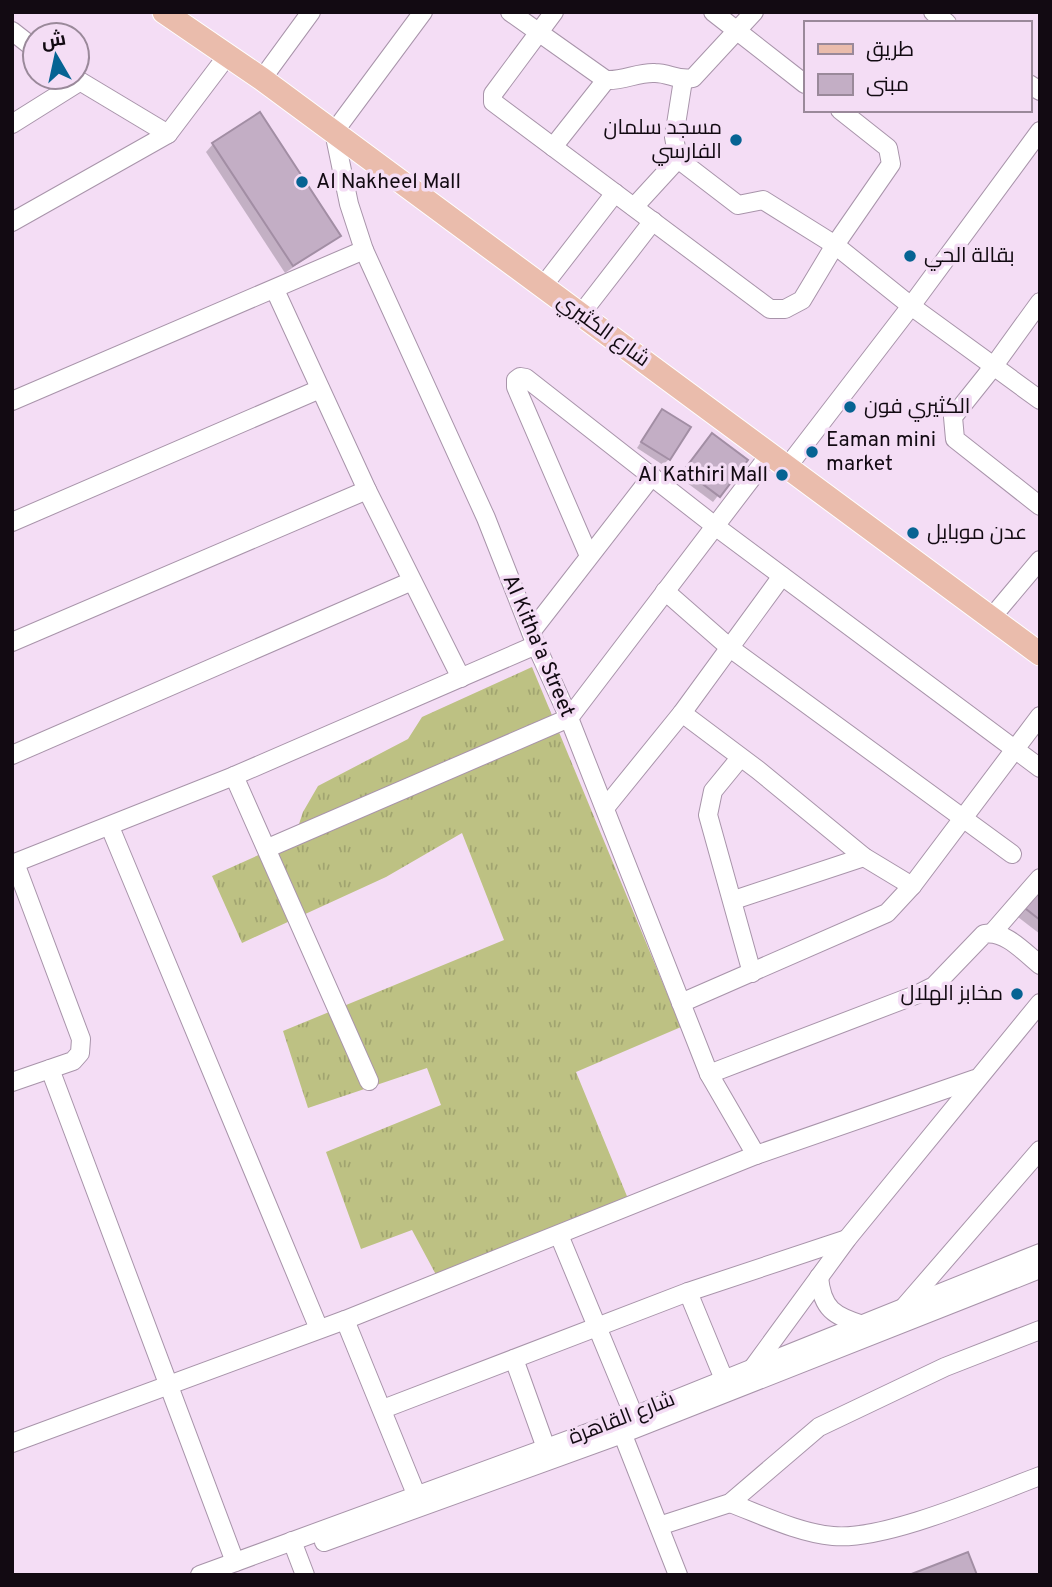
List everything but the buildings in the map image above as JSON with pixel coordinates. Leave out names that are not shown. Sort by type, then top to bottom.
[{"type":"main road","name":"شارع الكثيري","points":[[164,12],[262,79],[1040,654]]},
{"type":"street","points":[[262,79],[312,12]]},
{"type":"street","points":[[334,132],[424,12]]},
{"type":"street","points":[[510,12],[606,80],[622,81],[656,73],[683,80],[693,78],[754,12]]},
{"type":"street","points":[[554,12],[492,98],[493,102],[770,309],[785,309],[802,300],[835,245],[891,164],[888,148],[843,112]]},
{"type":"street","points":[[713,12],[804,82]]},
{"type":"street","points":[[12,222],[168,134],[227,56]]},
{"type":"street","points":[[553,147],[606,80]]},
{"type":"street","points":[[683,80],[674,137],[678,159],[738,205],[763,200],[835,245],[911,306],[1040,400]]},
{"type":"street","points":[[91,89],[168,134]]},
{"type":"street","points":[[12,124],[60,91]]},
{"type":"street","points":[[268,848],[569,718],[715,526],[779,460],[911,306],[1040,131]]},
{"type":"street","name":"Al Kitha'a Street","points":[[334,132],[349,204],[364,250],[486,518],[533,639],[569,718],[709,1073],[756,1155]]},
{"type":"street","points":[[634,207],[678,159]]},
{"type":"street","points":[[543,286],[615,193]]},
{"type":"street","points":[[581,314],[653,221]]},
{"type":"street","points":[[12,401],[364,250]]},
{"type":"street","points":[[275,290],[367,490],[461,678]]},
{"type":"street","points":[[1040,302],[953,416],[952,429],[956,439],[1040,506]]},
{"type":"street","points":[[589,556],[516,387],[516,380],[526,378],[715,526],[1040,768]]},
{"type":"street","points":[[12,522],[320,389]]},
{"type":"street","points":[[12,1082],[73,1061],[80,1053],[81,1039],[14,864],[234,776],[461,678],[533,639],[589,556],[652,477]]},
{"type":"street","points":[[12,642],[367,490]]},
{"type":"street","points":[[992,617],[1040,560]]},
{"type":"street","points":[[605,808],[682,713],[782,576]]},
{"type":"street","points":[[12,755],[412,581]]},
{"type":"street","points":[[664,591],[730,648],[965,817],[1012,854]]},
{"type":"street","points":[[682,713],[864,857],[912,886]]},
{"type":"street","points":[[681,1003],[887,913],[912,886],[1040,716]]},
{"type":"street","points":[[740,758],[713,791],[708,815],[734,900],[752,973]]},
{"type":"street","points":[[234,776],[369,1081]]},
{"type":"street","points":[[110,827],[319,1329]]},
{"type":"street","points":[[734,900],[864,857]]},
{"type":"street","points":[[993,932],[1040,878]]},
{"type":"street","points":[[709,1073],[934,986],[984,934],[993,932],[1003,936],[1040,965]]},
{"type":"street","points":[[688,1292],[732,1386],[752,1369],[847,1239],[975,1079],[1040,1003]]},
{"type":"street","points":[[50,1069],[235,1568]]},
{"type":"street","points":[[12,1443],[345,1320],[756,1155],[975,1079]]},
{"type":"street","points":[[903,1309],[1040,1150]]},
{"type":"street","points":[[559,1235],[597,1326],[625,1424],[678,1575]]},
{"type":"street","points":[[383,1409],[688,1292],[847,1239]]},
{"type":"street","points":[[752,1369],[1040,1253]]},
{"type":"street","name":"شارع القاهرة","points":[[200,1575],[235,1568],[294,1547],[1040,1269]]},
{"type":"street","points":[[819,1277],[821,1295],[830,1310],[844,1320],[863,1325]]},
{"type":"street","points":[[345,1320],[416,1494]]},
{"type":"street","points":[[659,1527],[730,1503],[820,1427],[945,1367],[1040,1330]]},
{"type":"street","points":[[514,1359],[546,1448]]},
{"type":"street","name":"شارع القاهرة","points":[[294,1547],[416,1494],[546,1448],[625,1424]]},
{"type":"street","points":[[730,1503],[832,1536],[864,1535],[921,1519],[1040,1476]]},
{"type":"street","points":[[294,1547],[305,1575]]},
{"type":"green space","points":[[532,667],[681,1027],[576,1072],[631,1206],[441,1284],[412,1230],[361,1249],[326,1152],[441,1105],[427,1068],[308,1108],[283,1031],[504,940],[462,833],[386,877],[242,943],[212,876],[294,839],[303,812],[318,786],[408,739],[422,717]]},
{"type":"place","name":"مسجد سلمان الفارسي","points":[[736,140]]},
{"type":"place","name":"Al Nakheel Mall","points":[[302,182]]},
{"type":"place","name":"بقالة الحي","points":[[910,256]]},
{"type":"place","name":"الكثيري فون","points":[[850,407]]},
{"type":"place","name":"Eaman mini market","points":[[812,452]]},
{"type":"place","name":"Al Kathiri Mall","points":[[782,475]]},
{"type":"place","name":"عدن موبايل","points":[[913,533]]},
{"type":"place","name":"مخابز الهلال","points":[[1017,994]]}]
